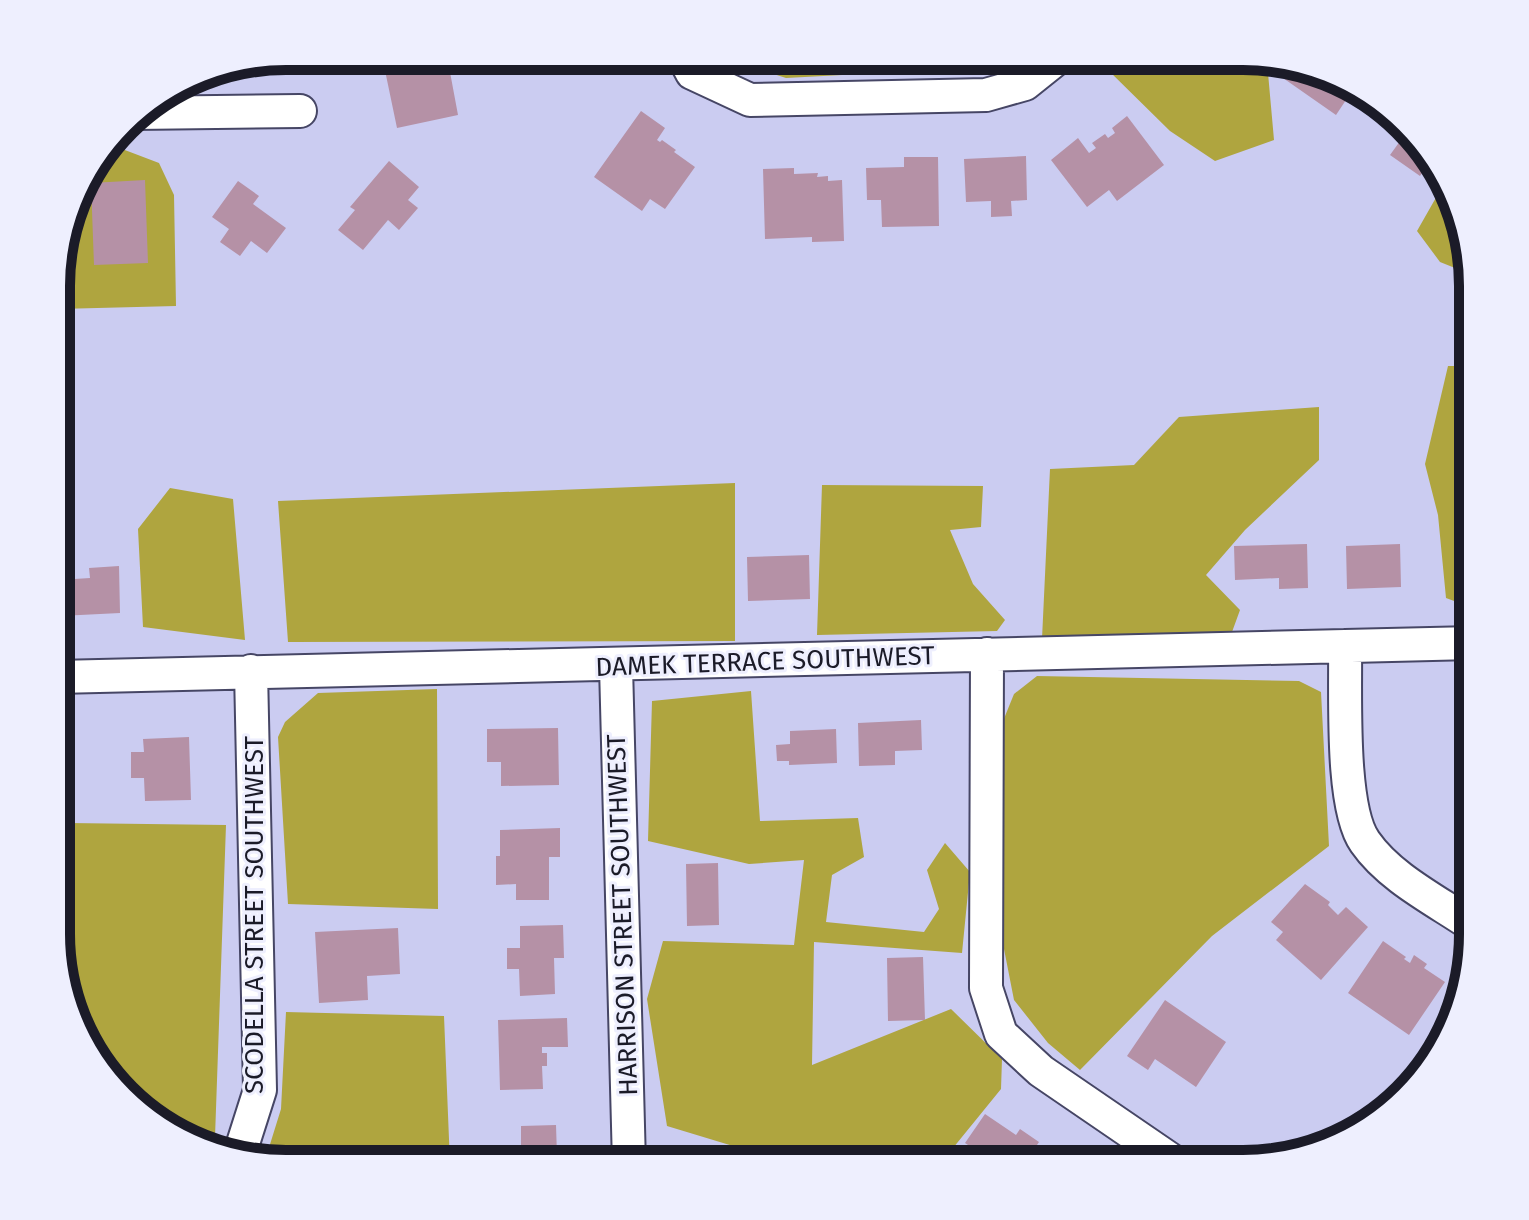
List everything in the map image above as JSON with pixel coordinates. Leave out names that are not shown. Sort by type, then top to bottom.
[{"type":"street","points":[[690,70],[750,100],[986,95],[1025,84],[1042,70]]},
{"type":"street","points":[[187,97],[300,111]]},
{"type":"street","name":"DAMEK TERRACE SOUTHWEST","points":[[70,677],[616,666],[1459,643]]},
{"type":"street","points":[[1345,646],[1348,789],[1363,840],[1389,869],[1459,916]]},
{"type":"street","points":[[987,654],[986,988],[1001,1034],[1041,1071],[1157,1150]]},
{"type":"street","name":"HARRISON STREET SOUTHWEST","points":[[616,666],[629,1150]]},
{"type":"street","name":"SCODELLA STREET SOUTHWEST","points":[[242,1145],[260,1090],[251,671]]},
{"type":"shaded area","points":[[761,70],[936,70],[786,78]]},
{"type":"shaded area","points":[[1108,70],[1269,72],[1274,140],[1215,161],[1170,131]]},
{"type":"shaded area","points":[[120,148],[159,163],[174,195],[176,306],[70,309],[72,258],[81,217],[99,178]]},
{"type":"shaded area","points":[[1438,193],[1452,230],[1458,269],[1440,262],[1417,231]]},
{"type":"shaded area","points":[[1448,366],[1459,366],[1459,603],[1446,598],[1438,515],[1425,464]]},
{"type":"shaded area","points":[[1319,407],[1319,460],[1245,530],[1206,575],[1240,610],[1232,632],[1042,639],[1050,469],[1134,465],[1179,417]]},
{"type":"shaded area","points":[[735,483],[735,641],[288,642],[278,501]]},
{"type":"shaded area","points":[[822,485],[983,486],[981,527],[950,530],[973,584],[1005,620],[997,631],[817,635]]},
{"type":"shaded area","points":[[170,488],[233,499],[245,640],[143,627],[138,529]]},
{"type":"shaded area","points":[[1037,676],[1299,681],[1321,692],[1329,846],[1212,936],[1080,1070],[1048,1043],[1014,1000],[1004,949],[1001,726],[1014,694]]},
{"type":"shaded area","points":[[437,689],[438,909],[288,904],[278,737],[285,722],[318,693]]},
{"type":"shaded area","points":[[751,691],[760,821],[858,818],[864,857],[832,875],[826,922],[924,932],[939,909],[927,870],[945,843],[970,872],[962,953],[814,942],[812,1065],[951,1009],[1002,1059],[1001,1089],[951,1150],[733,1146],[667,1126],[647,999],[663,941],[794,945],[804,860],[749,864],[648,841],[652,701]]},
{"type":"shaded area","points":[[70,823],[226,825],[215,1137],[166,1114],[133,1087],[92,1030],[77,990],[70,948]]},
{"type":"shaded area","points":[[286,1012],[444,1016],[449,1150],[268,1149],[281,1109]]},
{"type":"building","points":[[385,70],[450,70],[458,115],[397,128]]},
{"type":"building","points":[[1286,75],[1299,77],[1348,97],[1336,115],[1283,78]]},
{"type":"building","points":[[641,111],[665,128],[657,140],[662,140],[695,167],[665,209],[650,199],[642,211],[594,177]]},
{"type":"building","points":[[1127,116],[1164,165],[1117,201],[1109,190],[1087,207],[1051,160],[1078,138],[1089,153],[1096,148],[1092,143],[1105,134],[1108,138],[1115,133],[1112,128]]},
{"type":"building","points":[[1401,139],[1424,170],[1420,176],[1390,155]]},
{"type":"building","points":[[1026,156],[1027,200],[1011,201],[1012,216],[991,217],[991,201],[966,202],[964,159]]},
{"type":"building","points":[[904,157],[938,157],[939,226],[882,227],[881,200],[867,200],[866,168],[904,167]]},
{"type":"building","points":[[389,161],[419,187],[408,200],[418,208],[399,230],[388,220],[363,250],[338,230],[355,210],[350,207]]},
{"type":"building","points":[[794,168],[794,174],[818,173],[817,177],[828,176],[828,181],[842,180],[844,241],[812,242],[812,237],[765,239],[763,169]]},
{"type":"building","points":[[145,180],[148,263],[94,265],[91,193],[97,183]]},
{"type":"building","points":[[238,181],[259,196],[253,204],[286,228],[267,253],[251,241],[240,256],[220,242],[229,229],[212,217]]},
{"type":"building","points":[[1307,544],[1308,588],[1279,589],[1279,578],[1235,580],[1234,546]]},
{"type":"building","points":[[1400,544],[1401,587],[1347,589],[1346,546]]},
{"type":"building","points":[[809,555],[810,599],[748,601],[747,557]]},
{"type":"building","points":[[119,566],[120,613],[70,616],[70,579],[90,578],[89,568]]},
{"type":"building","points":[[921,720],[922,750],[895,751],[895,765],[859,766],[858,723]]},
{"type":"building","points":[[558,728],[559,785],[501,786],[501,762],[487,762],[487,729]]},
{"type":"building","points":[[836,729],[837,763],[789,765],[789,761],[777,761],[776,745],[790,744],[790,731]]},
{"type":"building","points":[[189,737],[191,800],[145,801],[144,778],[131,778],[131,752],[144,752],[143,739]]},
{"type":"building","points":[[560,828],[560,857],[549,857],[549,900],[516,900],[516,884],[496,885],[500,830]]},
{"type":"building","points":[[718,863],[719,925],[687,926],[686,864]]},
{"type":"building","points":[[1305,884],[1330,902],[1328,905],[1338,915],[1346,907],[1368,927],[1321,980],[1276,940],[1283,932],[1271,922]]},
{"type":"building","points":[[563,925],[564,958],[554,958],[555,994],[520,996],[519,969],[507,969],[507,948],[520,948],[520,926]]},
{"type":"building","points":[[398,928],[400,974],[367,976],[368,1000],[319,1003],[315,932]]},
{"type":"building","points":[[1383,941],[1410,963],[1414,955],[1427,964],[1424,968],[1445,982],[1409,1035],[1348,993]]},
{"type":"building","points":[[923,957],[925,1020],[888,1021],[887,958]]},
{"type":"building","points":[[1165,1000],[1226,1042],[1196,1087],[1155,1059],[1148,1070],[1127,1056]]},
{"type":"building","points":[[567,1018],[568,1047],[542,1047],[542,1053],[547,1053],[547,1066],[542,1066],[543,1089],[500,1090],[498,1020]]},
{"type":"building","points":[[985,1114],[1016,1135],[1020,1129],[1039,1142],[1035,1148],[1038,1150],[976,1150],[965,1143]]},
{"type":"building","points":[[556,1125],[557,1150],[508,1150],[508,1146],[521,1145],[521,1126]]}]
